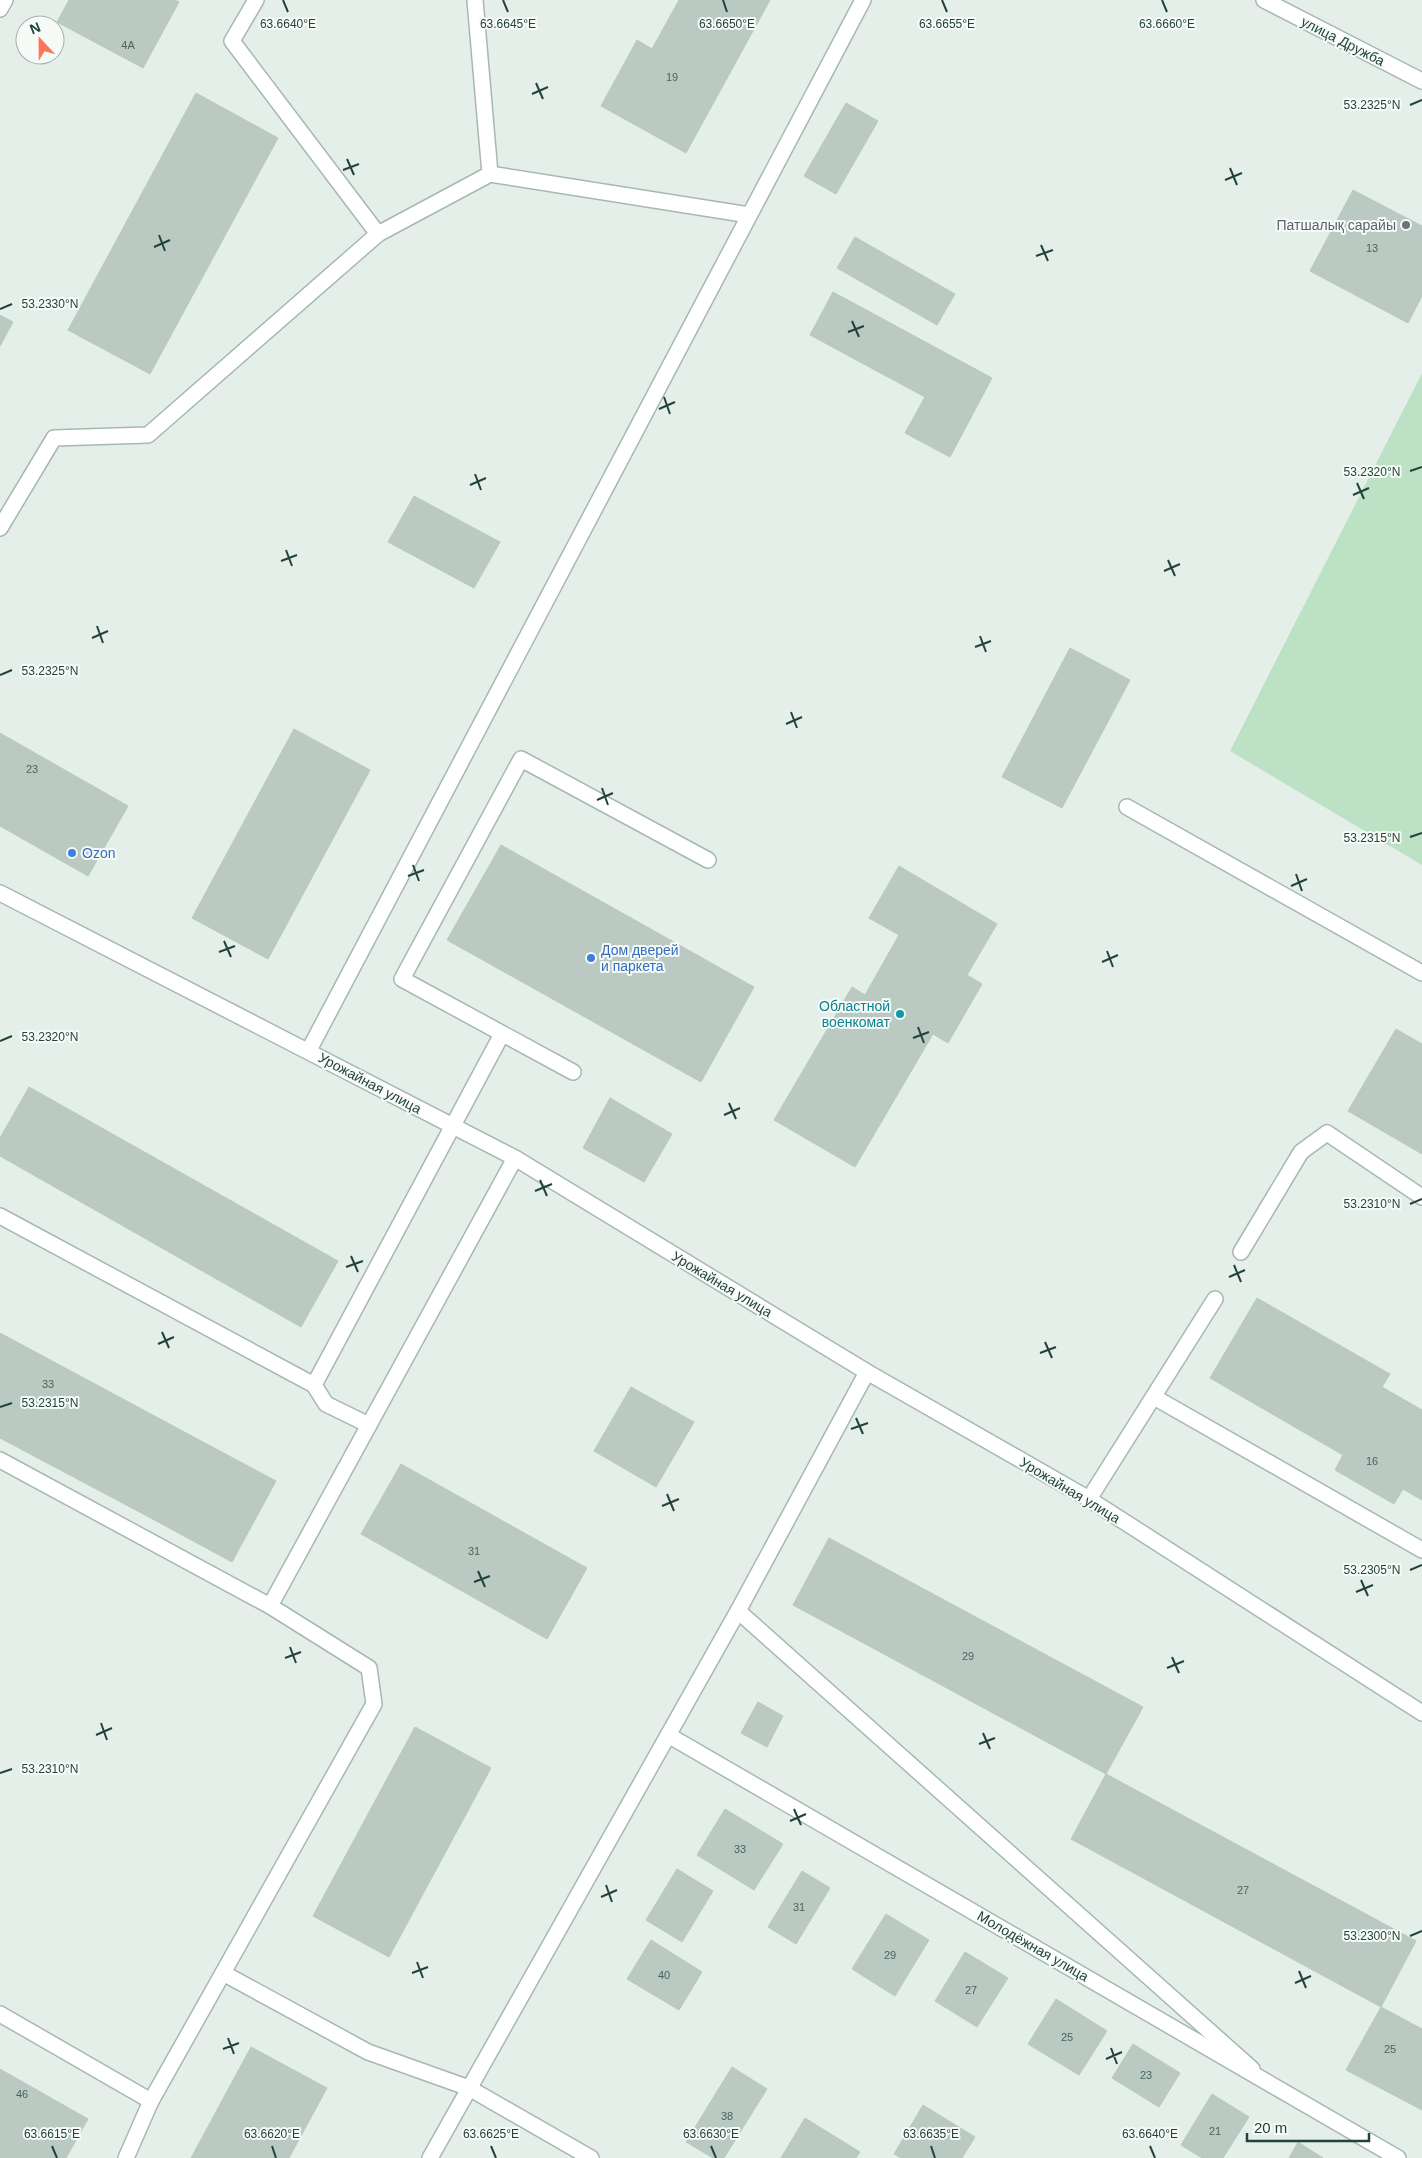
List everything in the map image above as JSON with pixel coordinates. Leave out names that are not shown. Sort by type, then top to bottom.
[{"type":"street","points":[[0,10],[5,0]]},
{"type":"street","points":[[256,0],[232,41],[378,234]]},
{"type":"street","points":[[475,0],[490,174]]},
{"type":"street","points":[[309,1050],[863,0]]},
{"type":"street","name":"улица Дружба","points":[[1264,0],[1422,81]]},
{"type":"street","points":[[0,528],[54,438],[148,435],[378,234],[490,174],[749,216]]},
{"type":"street","points":[[573,1072],[402,979],[522,759],[708,860]]},
{"type":"street","points":[[1127,807],[1422,973]]},
{"type":"street","name":"Урожайная улица","points":[[0,892],[515,1158],[867,1372],[1090,1500],[1422,1713]]},
{"type":"street","points":[[314,1384],[502,1034]]},
{"type":"street","points":[[1241,1252],[1301,1152],[1326,1134],[1422,1197]]},
{"type":"street","points":[[270,1606],[515,1158]]},
{"type":"street","points":[[0,1216],[314,1384],[326,1404],[370,1425]]},
{"type":"street","points":[[1090,1500],[1215,1298]]},
{"type":"street","points":[[430,2158],[738,1611],[867,1372]]},
{"type":"street","points":[[1154,1397],[1422,1550]]},
{"type":"street","points":[[0,1460],[270,1606],[368,1668],[374,1704],[151,2100],[126,2158]]},
{"type":"street","points":[[738,1611],[1264,2080]]},
{"type":"street","name":"Молодёжная улица","points":[[668,1735],[1398,2158]]},
{"type":"street","points":[[223,1973],[368,2052],[469,2088],[591,2158]]},
{"type":"street","points":[[0,2014],[151,2100]]},
{"type":"green space","points":[[1422,373],[1422,865],[1230,751]]},
{"type":"building","points":[[69,0],[175,0],[179,2],[143,68],[65,26],[65,15],[61,15]]},
{"type":"building","points":[[679,0],[770,0],[686,153],[601,106],[637,40],[652,49]]},
{"type":"building","points":[[196,93],[278,138],[150,374],[68,330]]},
{"type":"building","points":[[846,103],[878,121],[836,194],[804,176]]},
{"type":"building","points":[[1353,190],[1422,226],[1422,296],[1408,323],[1310,271]]},
{"type":"building","points":[[855,237],[955,294],[937,325],[837,268]]},
{"type":"building","points":[[833,292],[992,378],[950,457],[905,433],[925,397],[810,335]]},
{"type":"building","points":[[0,315],[13,322],[0,346]]},
{"type":"building","points":[[414,496],[500,542],[474,588],[388,542]]},
{"type":"building","points":[[1070,648],[1130,680],[1062,808],[1002,777]]},
{"type":"building","points":[[294,729],[370,770],[268,959],[192,918]]},
{"type":"building","points":[[0,733],[128,806],[88,876],[0,826]]},
{"type":"building","name":"Дом дверей и паркета","points":[[501,845],[754,987],[701,1082],[447,940]]},
{"type":"building","name":"Областной военкомат","points":[[899,866],[997,924],[967,975],[982,984],[948,1043],[933,1034],[855,1167],[774,1120],[852,987],[865,995],[899,935],[869,918]]},
{"type":"building","points":[[1396,1029],[1422,1044],[1422,1154],[1348,1111]]},
{"type":"building","points":[[29,1087],[338,1261],[301,1327],[0,1156],[0,1138]]},
{"type":"building","points":[[610,1098],[672,1134],[644,1182],[583,1148]]},
{"type":"building","points":[[1257,1298],[1390,1374],[1382,1387],[1422,1410],[1422,1500],[1403,1489],[1394,1504],[1335,1470],[1343,1455],[1210,1378]]},
{"type":"building","points":[[0,1333],[190,1435],[147,1516],[0,1438]]},
{"type":"building","points":[[631,1387],[694,1422],[656,1487],[594,1451]]},
{"type":"building","points":[[190,1435],[276,1481],[232,1562],[147,1516]]},
{"type":"building","points":[[401,1464],[587,1568],[547,1639],[361,1534]]},
{"type":"building","points":[[829,1538],[1143,1707],[1106,1774],[793,1605]]},
{"type":"building","points":[[758,1702],[783,1716],[767,1747],[741,1733]]},
{"type":"building","points":[[415,1727],[491,1768],[389,1957],[313,1916]]},
{"type":"building","points":[[1106,1774],[1416,1941],[1381,2007],[1071,1839]]},
{"type":"building","points":[[725,1809],[783,1844],[754,1890],[697,1855]]},
{"type":"building","points":[[677,1869],[713,1891],[682,1942],[646,1920]]},
{"type":"building","points":[[802,1871],[830,1888],[796,1944],[768,1927]]},
{"type":"building","points":[[886,1914],[929,1940],[895,1996],[852,1969]]},
{"type":"building","points":[[651,1940],[702,1972],[679,2010],[627,1979]]},
{"type":"building","points":[[965,1952],[1008,1978],[977,2027],[935,2001]]},
{"type":"building","points":[[1056,1999],[1107,2031],[1079,2075],[1028,2044]]},
{"type":"building","points":[[1381,2007],[1422,2029],[1422,2110],[1346,2070]]},
{"type":"building","points":[[1133,2044],[1180,2073],[1159,2107],[1112,2078]]},
{"type":"building","points":[[251,2047],[327,2088],[289,2158],[191,2158]]},
{"type":"building","points":[[732,2067],[767,2089],[724,2158],[713,2158],[686,2142]]},
{"type":"building","points":[[0,2069],[88,2119],[66,2158],[0,2158]]},
{"type":"building","points":[[1212,2094],[1249,2117],[1223,2158],[1202,2158],[1181,2145]]},
{"type":"building","points":[[923,2105],[975,2137],[962,2158],[901,2158],[894,2154]]},
{"type":"building","points":[[805,2118],[860,2152],[856,2158],[781,2158]]},
{"type":"building","points":[[1298,2142],[1323,2158],[1289,2158]]},
{"type":"place","name":"Патшалық сарайы","points":[[1406,225]]},
{"type":"place","name":"Ozon","points":[[72,853]]},
{"type":"place","name":"Дом дверей и паркета","points":[[591,958]]},
{"type":"place","name":"Областной военкомат","points":[[900,1014]]}]
